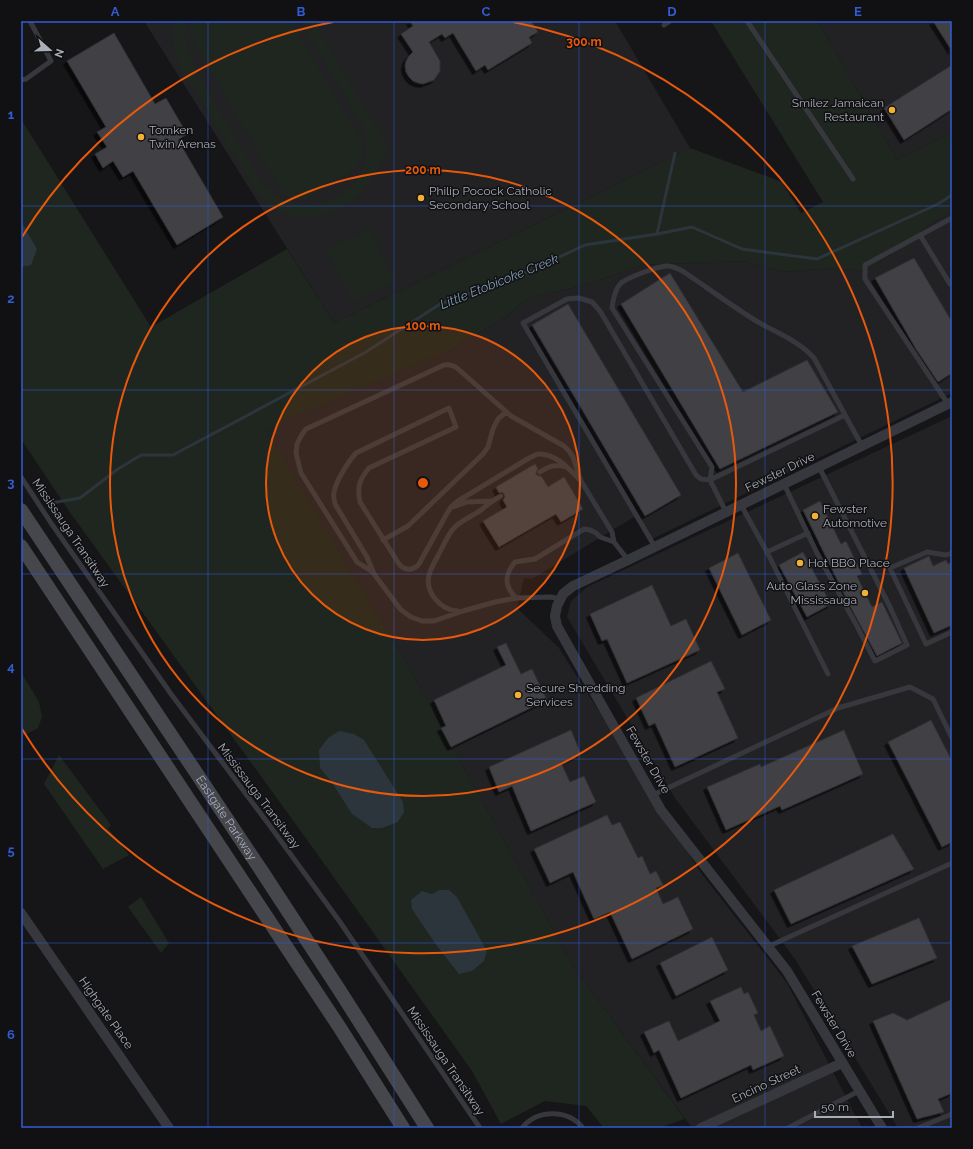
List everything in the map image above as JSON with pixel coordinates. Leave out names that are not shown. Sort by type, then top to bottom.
[{"type":"main road","name":"Eastgate Parkway","points":[[21,510],[263,873],[427,1128]]},
{"type":"main road","name":"Eastgate Parkway","points":[[21,546],[301,967],[403,1128]]},
{"type":"street","name":"Fewster Drive","points":[[882,1128],[786,971],[662,810],[653,796],[557,626],[555,616],[557,606],[563,594],[573,586],[950,403]]},
{"type":"street","name":"Highgate Place","points":[[21,913],[170,1128]]},
{"type":"street","name":"Encino Street","points":[[707,1127],[842,1063]]},
{"type":"lane","points":[[21,80],[26,79],[51,62],[30,21]]},
{"type":"lane","points":[[664,25],[670,21]]},
{"type":"lane","points":[[747,21],[853,180]]},
{"type":"lane","points":[[950,403],[865,279],[865,265],[952,218]]},
{"type":"lane","points":[[920,235],[951,285]]},
{"type":"lane","points":[[726,512],[710,480],[712,467],[612,308],[616,292],[621,284],[629,279],[658,267],[675,267],[757,321],[807,350],[814,358],[862,446]]},
{"type":"lane","points":[[656,547],[523,323],[567,299],[579,298],[592,302],[600,312],[696,475],[701,479],[710,480],[845,415]]},
{"type":"lane","points":[[374,574],[357,562],[301,473],[296,453],[297,444],[306,429],[444,364],[449,364],[457,368],[511,416],[564,446],[569,451],[573,457],[581,481],[612,532],[614,542],[628,560]]},
{"type":"lane","points":[[561,599],[516,598],[494,602],[434,621],[422,621],[411,617],[401,610],[374,574],[367,557],[336,504],[334,499],[335,488],[346,465],[356,453],[449,408],[456,426],[369,468],[363,475],[359,484],[358,493],[360,502],[383,540],[399,564],[405,569],[413,569],[419,564],[451,508],[458,501],[530,458],[538,454],[550,456],[561,461],[581,481]]},
{"type":"lane","points":[[383,540],[408,526],[483,454],[488,447],[493,429],[498,419],[506,412]]},
{"type":"lane","points":[[540,472],[551,466],[557,465],[569,469]]},
{"type":"lane","points":[[784,484],[817,553],[875,661],[907,645],[890,607],[819,467]]},
{"type":"lane","name":"Mississauga Transitway","points":[[21,477],[171,694],[340,922],[480,1128]]},
{"type":"lane","points":[[463,611],[453,611],[436,601],[431,593],[429,583],[430,573],[454,527],[481,510],[491,501],[501,496]]},
{"type":"lane","points":[[451,508],[467,502],[491,501]]},
{"type":"lane","points":[[741,505],[767,552],[828,674]]},
{"type":"lane","points":[[516,598],[508,587],[507,581],[510,567],[515,562],[535,559],[584,529],[590,530],[600,537],[614,542]]},
{"type":"lane","points":[[767,552],[808,533]]},
{"type":"lane","points":[[952,553],[946,555],[927,552],[890,568],[926,644],[952,632]]},
{"type":"lane","points":[[653,796],[838,708],[910,687],[933,699],[952,738]]},
{"type":"lane","points":[[768,946],[952,863]]},
{"type":"lane","points":[[788,1128],[859,1091]]},
{"type":"lane","points":[[522,1128],[530,1120],[547,1114],[564,1116],[574,1120],[583,1128]]},
{"type":"lane","points":[[918,1128],[952,1114]]},
{"type":"shaded area","name":"Philip Pocock Catholic Secondary School","points":[[144,21],[615,21],[690,148],[334,323]]},
{"type":"shaded area","points":[[174,21],[188,21],[186,39],[188,50],[194,66],[262,183],[274,194],[287,201],[308,205],[319,204],[339,196],[347,189],[361,172],[366,158],[367,148],[366,133],[300,21],[313,21],[390,148],[367,185],[359,194],[349,203],[338,209],[327,214],[315,216],[303,217],[290,215],[275,210],[269,206],[257,194],[179,64],[173,43]]},
{"type":"shaded area","points":[[193,21],[290,21],[362,141],[364,148],[358,167],[305,200],[283,195],[189,33]]},
{"type":"shaded area","points":[[711,21],[818,21],[897,160],[952,133],[952,213],[937,220],[867,271],[828,268],[785,272],[743,261],[643,265],[585,285],[526,299],[509,315],[446,352],[265,429],[406,662],[573,966],[685,1119],[659,1128],[604,1128],[586,1106],[545,1101],[501,1124],[472,1071],[69,511],[21,439],[21,119],[151,327],[287,249],[334,323],[690,148],[782,182],[801,213],[823,202]]},
{"type":"shaded area","points":[[818,21],[952,21],[952,133],[897,160]]},
{"type":"shaded area","points":[[952,213],[952,393],[652,539],[634,517],[532,579],[524,578],[517,608],[559,648],[701,873],[787,983],[862,1128],[692,1128],[573,966],[406,662],[264,429],[446,352],[509,315],[526,299],[585,285],[643,265],[743,261],[785,272],[828,268],[867,271],[937,220]]},
{"type":"shaded area","points":[[21,221],[37,249],[31,265],[21,267]]},
{"type":"shaded area","points":[[370,227],[395,281],[353,301],[326,251]]},
{"type":"shaded area","points":[[952,416],[952,1128],[898,1128],[795,959],[675,798],[567,617],[571,601],[587,587]]},
{"type":"shaded area","points":[[21,672],[39,702],[42,717],[38,728],[21,737]]},
{"type":"shaded area","points":[[339,731],[354,734],[364,740],[403,802],[404,812],[398,822],[382,828],[372,828],[352,814],[331,781],[320,768],[319,750],[328,738]]},
{"type":"shaded area","points":[[59,755],[111,825],[108,828],[129,855],[103,869],[44,784]]},
{"type":"shaded area","points":[[439,890],[449,890],[457,897],[487,951],[484,961],[472,971],[459,974],[437,946],[412,909],[411,900],[422,891],[432,894]]},
{"type":"shaded area","points":[[141,897],[169,943],[161,953],[128,907]]},
{"type":"building","points":[[410,21],[531,21],[538,32],[529,37],[532,43],[488,70],[485,65],[476,71],[453,33],[445,38],[442,34],[429,42],[440,61],[440,71],[434,80],[423,84],[413,81],[406,72],[406,61],[413,52],[401,34],[413,26]]},
{"type":"building","points":[[933,21],[952,21],[952,51]]},
{"type":"building","name":"Tomken Twin Arenas","points":[[114,33],[155,104],[166,98],[187,134],[178,140],[223,217],[177,245],[133,171],[123,177],[113,161],[103,168],[95,154],[107,147],[97,132],[106,127],[67,61]]},
{"type":"building","points":[[952,65],[952,109],[904,140],[884,108]]},
{"type":"building","points":[[914,258],[952,322],[952,373],[938,382],[916,349],[875,278]]},
{"type":"building","points":[[670,273],[743,392],[807,360],[838,412],[720,469],[621,304]]},
{"type":"building","points":[[568,304],[681,495],[645,516],[532,325]]},
{"type":"building","points":[[535,464],[538,469],[536,474],[541,476],[548,487],[564,477],[583,509],[561,522],[556,514],[499,547],[483,521],[507,507],[503,500],[505,497],[504,494],[502,492],[499,493],[496,487]]},
{"type":"building","points":[[820,501],[841,544],[846,541],[862,574],[857,576],[872,607],[882,602],[902,643],[877,656],[850,606],[803,510]]},
{"type":"building","points":[[803,552],[831,604],[807,617],[779,565]]},
{"type":"building","points":[[738,553],[771,620],[742,635],[709,568]]},
{"type":"building","points":[[929,556],[933,566],[946,560],[948,564],[952,562],[952,625],[934,633],[904,568]]},
{"type":"building","points":[[652,585],[671,626],[686,619],[700,650],[627,683],[607,639],[602,641],[590,614]]},
{"type":"building","points":[[506,643],[521,674],[532,669],[547,700],[451,747],[441,728],[446,726],[434,700],[506,665],[497,647]]},
{"type":"building","points":[[711,661],[725,689],[717,692],[738,738],[675,767],[655,723],[649,726],[636,698]]},
{"type":"building","points":[[931,720],[952,761],[952,842],[942,847],[888,742]]},
{"type":"building","points":[[571,730],[581,754],[561,763],[570,782],[584,776],[596,802],[531,831],[512,786],[499,792],[489,767]]},
{"type":"building","points":[[844,730],[863,774],[782,810],[780,806],[726,830],[707,787],[760,764],[761,767]]},
{"type":"building","points":[[607,815],[612,825],[620,822],[638,858],[642,856],[650,874],[656,871],[663,885],[656,888],[663,904],[678,897],[693,929],[632,959],[610,912],[594,919],[573,872],[550,883],[534,849]]},
{"type":"building","points":[[893,834],[914,869],[791,924],[774,890]]},
{"type":"building","points":[[919,918],[937,958],[872,984],[852,946]]},
{"type":"building","points":[[712,937],[728,970],[676,996],[660,963]]},
{"type":"building","points":[[741,987],[744,994],[748,992],[758,1013],[754,1015],[761,1031],[770,1026],[784,1056],[753,1070],[751,1065],[681,1098],[659,1050],[654,1053],[644,1032],[669,1021],[678,1041],[720,1021],[710,1001]]},
{"type":"building","points":[[952,999],[952,1093],[938,1099],[944,1112],[917,1119],[873,1021],[893,1013],[907,1020]]},
{"type":"waterway","points":[[657,234],[675,153]]},
{"type":"waterway","name":"Little Etobicoke Creek","points":[[51,503],[80,498],[118,469],[141,455],[173,455],[366,352],[440,304],[525,273],[585,245],[692,227],[742,249],[817,259],[938,204],[952,195]]},
{"type":"place","name":"Smilez Jamaican Restaurant","points":[[892,110]]},
{"type":"place","name":"Tomken Twin Arenas","points":[[141,137]]},
{"type":"place","name":"Philip Pocock Catholic Secondary School","points":[[421,198]]},
{"type":"place","name":"Fewster Automotive","points":[[815,516]]},
{"type":"place","name":"Hot BBQ Place","points":[[800,563]]},
{"type":"place","name":"Auto Glass Zone Mississauga","points":[[865,593]]},
{"type":"place","name":"Secure Shredding Services","points":[[518,695]]}]
